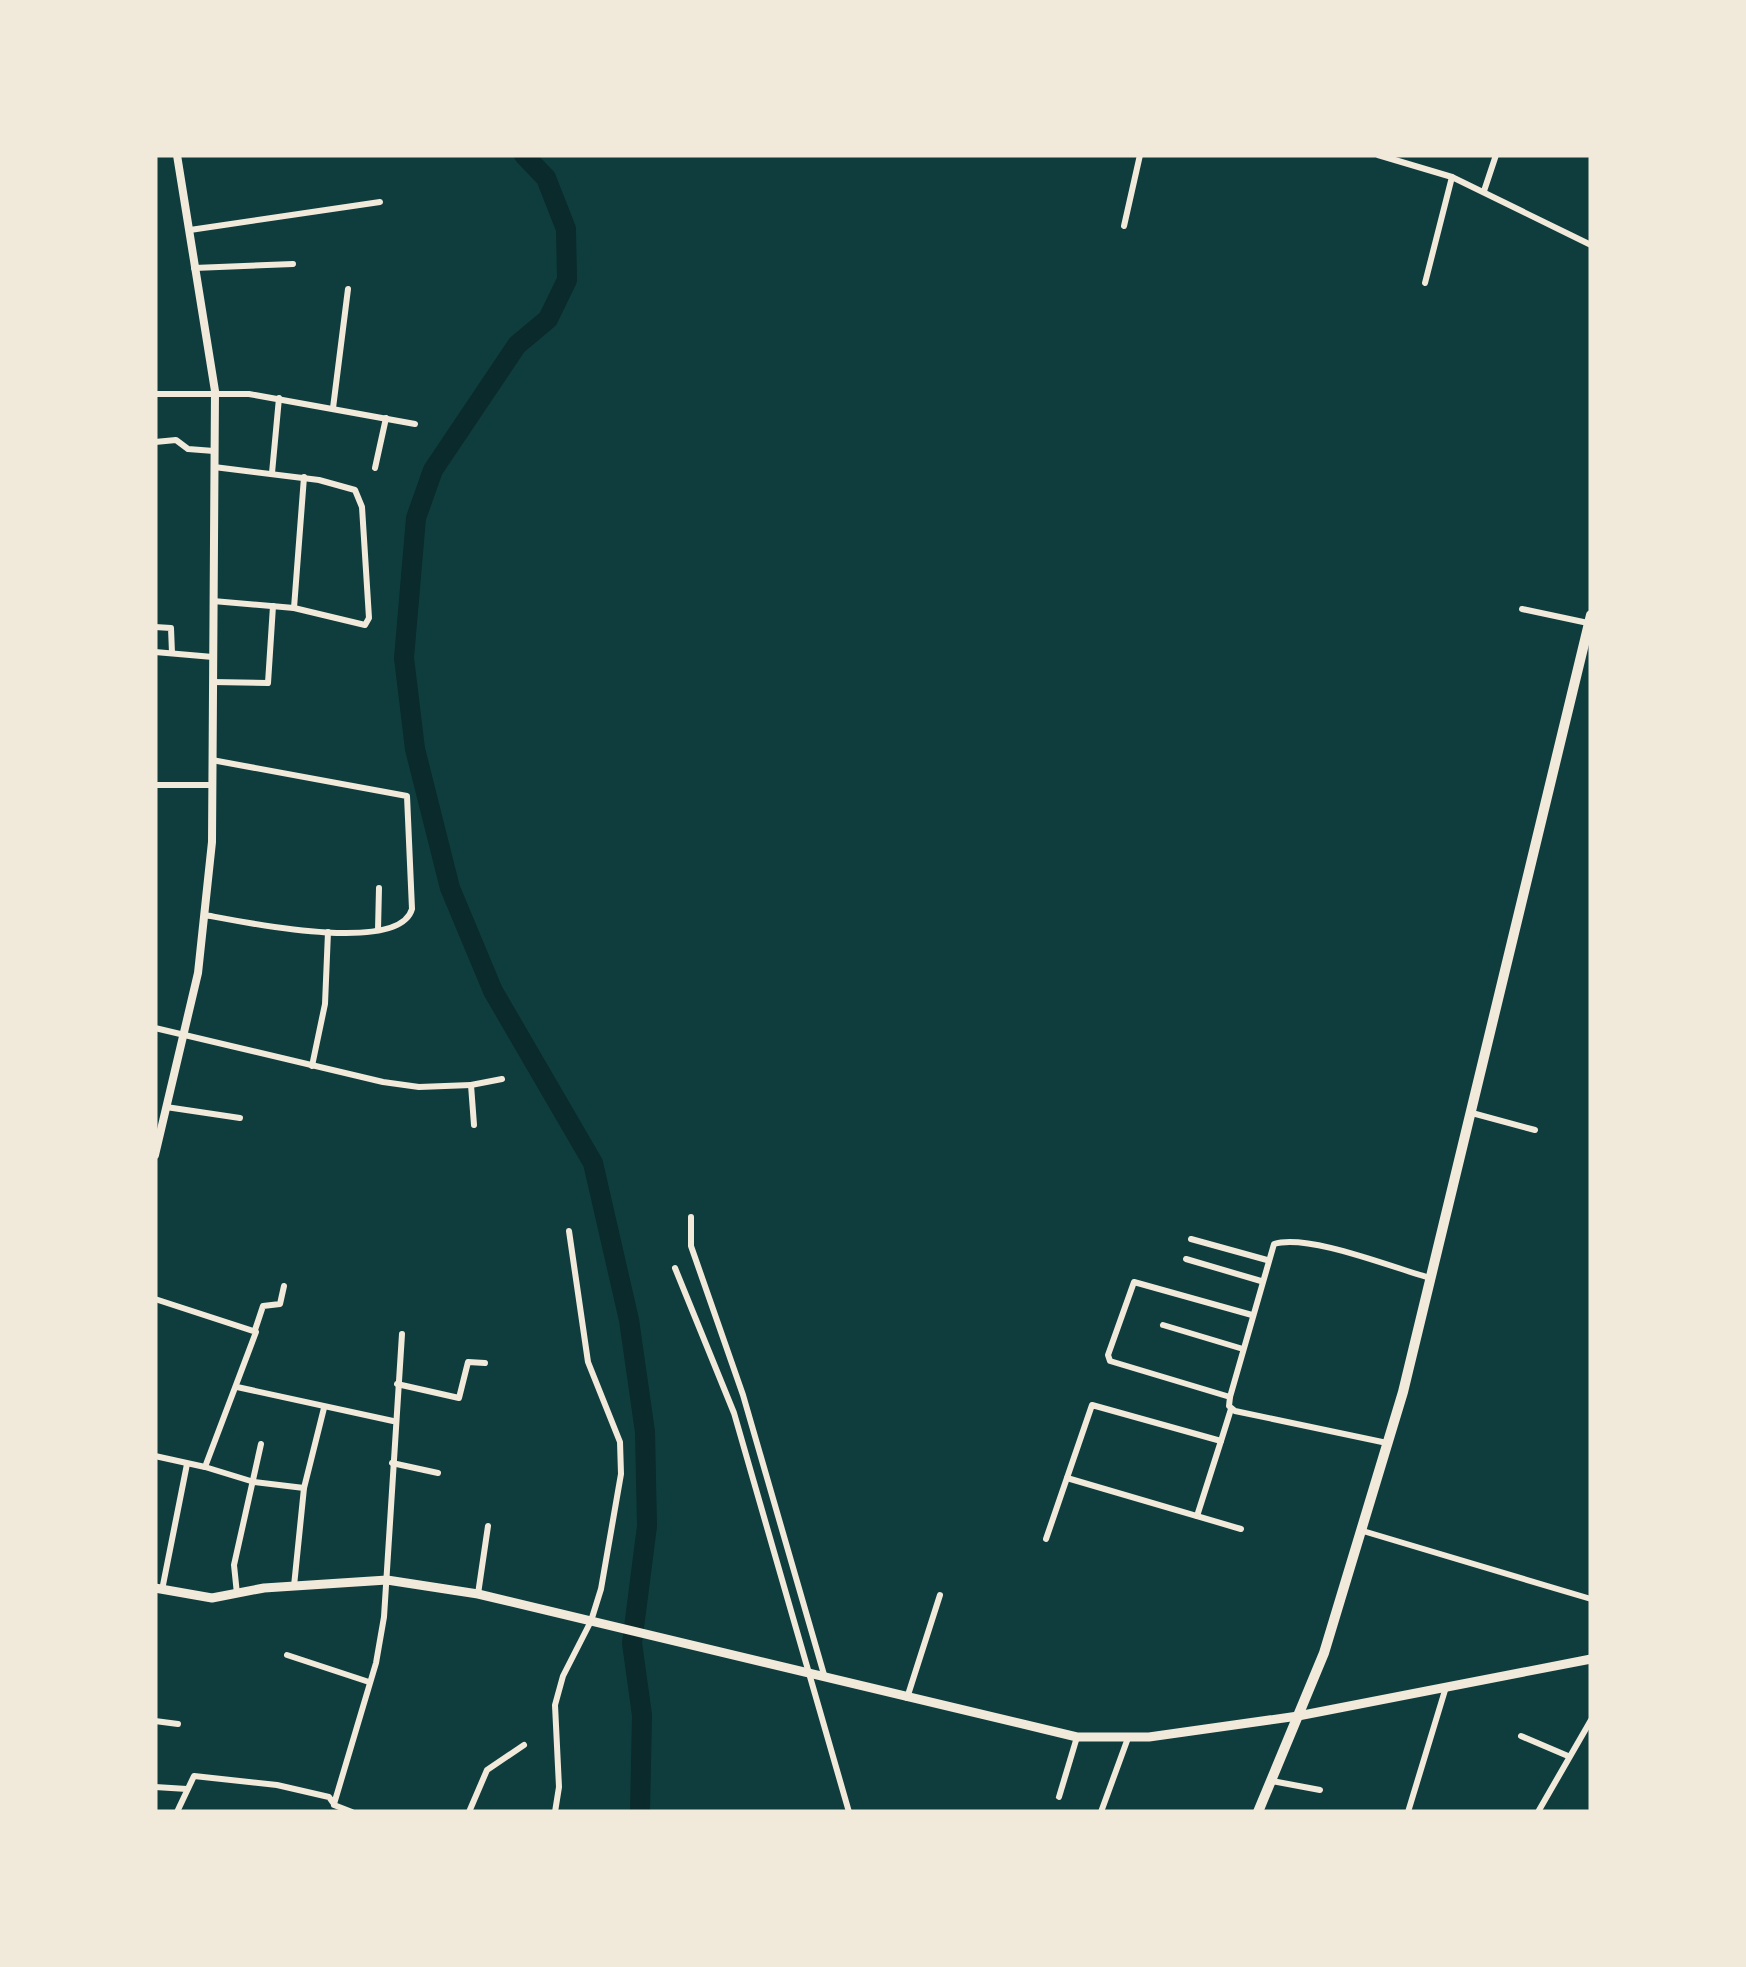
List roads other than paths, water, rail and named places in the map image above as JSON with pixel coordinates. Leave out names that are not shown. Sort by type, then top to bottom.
[{"type":"main road","points":[[1258,1812],[1324,1653],[1388,1444],[1433,1279],[1590,619]]},
{"type":"main road","points":[[159,1589],[203,1598],[294,1586],[387,1580],[478,1594],[817,1678],[1078,1737],[1128,1736],[1298,1716],[1591,1659]]},
{"type":"street","points":[[155,1156],[185,1036],[211,881],[215,391],[177,155]]},
{"type":"street","points":[[1124,226],[1140,155]]},
{"type":"street","points":[[1378,155],[1452,176],[1591,245]]},
{"type":"street","points":[[1484,191],[1496,155]]},
{"type":"street","points":[[1424,283],[1452,176]]},
{"type":"street","points":[[190,230],[380,202]]},
{"type":"street","points":[[194,268],[293,264]]},
{"type":"street","points":[[333,408],[348,289]]},
{"type":"street","points":[[155,394],[215,391],[279,398],[415,424]]},
{"type":"street","points":[[272,473],[279,398]]},
{"type":"street","points":[[375,468],[386,418]]},
{"type":"street","points":[[155,442],[176,440],[188,449],[214,451]]},
{"type":"street","points":[[212,600],[294,608],[365,625],[370,618],[359,494],[348,486],[214,467]]},
{"type":"street","points":[[294,608],[304,478]]},
{"type":"street","points":[[213,682],[268,683],[273,606]]},
{"type":"street","points":[[1522,609],[1590,619]]},
{"type":"street","points":[[155,627],[171,628],[172,653]]},
{"type":"street","points":[[155,652],[213,657]]},
{"type":"street","points":[[205,915],[296,931],[328,932],[403,926],[412,909],[407,796],[212,760]]},
{"type":"street","points":[[155,785],[212,785]]},
{"type":"street","points":[[378,930],[379,888]]},
{"type":"street","points":[[312,1066],[325,1004],[328,932]]},
{"type":"street","points":[[155,1028],[419,1087],[502,1079]]},
{"type":"street","points":[[471,1084],[474,1125]]},
{"type":"street","points":[[166,1107],[240,1118]]},
{"type":"street","points":[[1472,1113],[1535,1130]]},
{"type":"street","points":[[692,1217],[691,1246],[743,1394],[849,1812]]},
{"type":"street","points":[[555,1812],[560,1788],[555,1706],[588,1620],[610,1547],[622,1456],[614,1422],[588,1362],[568,1231]]},
{"type":"street","points":[[1191,1238],[1268,1260]]},
{"type":"street","points":[[1197,1516],[1274,1244],[1291,1242],[1433,1279]]},
{"type":"street","points":[[1186,1259],[1262,1281]]},
{"type":"street","points":[[675,1268],[734,1413],[817,1678]]},
{"type":"street","points":[[1230,1397],[1110,1361],[1108,1355],[1134,1282],[1252,1315]]},
{"type":"street","points":[[205,1467],[238,1387],[264,1306],[280,1304],[284,1286]]},
{"type":"street","points":[[155,1312],[157,1299],[255,1330]]},
{"type":"street","points":[[1164,1325],[1243,1349]]},
{"type":"street","points":[[334,1804],[369,1682],[387,1580],[393,1422],[402,1334]]},
{"type":"street","points":[[398,1384],[459,1398],[468,1362],[485,1363]]},
{"type":"street","points":[[238,1387],[393,1422]]},
{"type":"street","points":[[1046,1539],[1094,1405],[1221,1441]]},
{"type":"street","points":[[294,1586],[304,1488],[324,1408]]},
{"type":"street","points":[[1230,1410],[1388,1444]]},
{"type":"street","points":[[238,1594],[234,1566],[261,1444]]},
{"type":"street","points":[[155,1456],[254,1482],[304,1488]]},
{"type":"street","points":[[159,1589],[186,1463]]},
{"type":"street","points":[[392,1464],[438,1472]]},
{"type":"street","points":[[1066,1478],[1241,1529]]},
{"type":"street","points":[[478,1594],[488,1526]]},
{"type":"street","points":[[1362,1531],[1591,1598]]},
{"type":"street","points":[[907,1699],[940,1595]]},
{"type":"street","points":[[287,1655],[369,1682]]},
{"type":"street","points":[[1408,1812],[1446,1687]]},
{"type":"street","points":[[155,1720],[178,1724]]},
{"type":"street","points":[[1538,1812],[1591,1720]]},
{"type":"street","points":[[1101,1812],[1128,1736]]},
{"type":"street","points":[[1521,1736],[1568,1756]]},
{"type":"street","points":[[1059,1797],[1078,1737]]},
{"type":"street","points":[[469,1812],[487,1770],[524,1745]]},
{"type":"street","points":[[177,1812],[194,1776],[260,1782],[319,1794],[352,1812]]},
{"type":"street","points":[[1272,1781],[1320,1790]]},
{"type":"street","points":[[155,1787],[187,1789]]},
{"type":"waterway","points":[[524,155],[546,178],[566,229],[567,280],[548,319],[517,345],[433,470],[416,518],[404,658],[415,749],[450,888],[493,991],[593,1163],[629,1320],[645,1432],[647,1526],[632,1643],[642,1715],[640,1812]]}]
